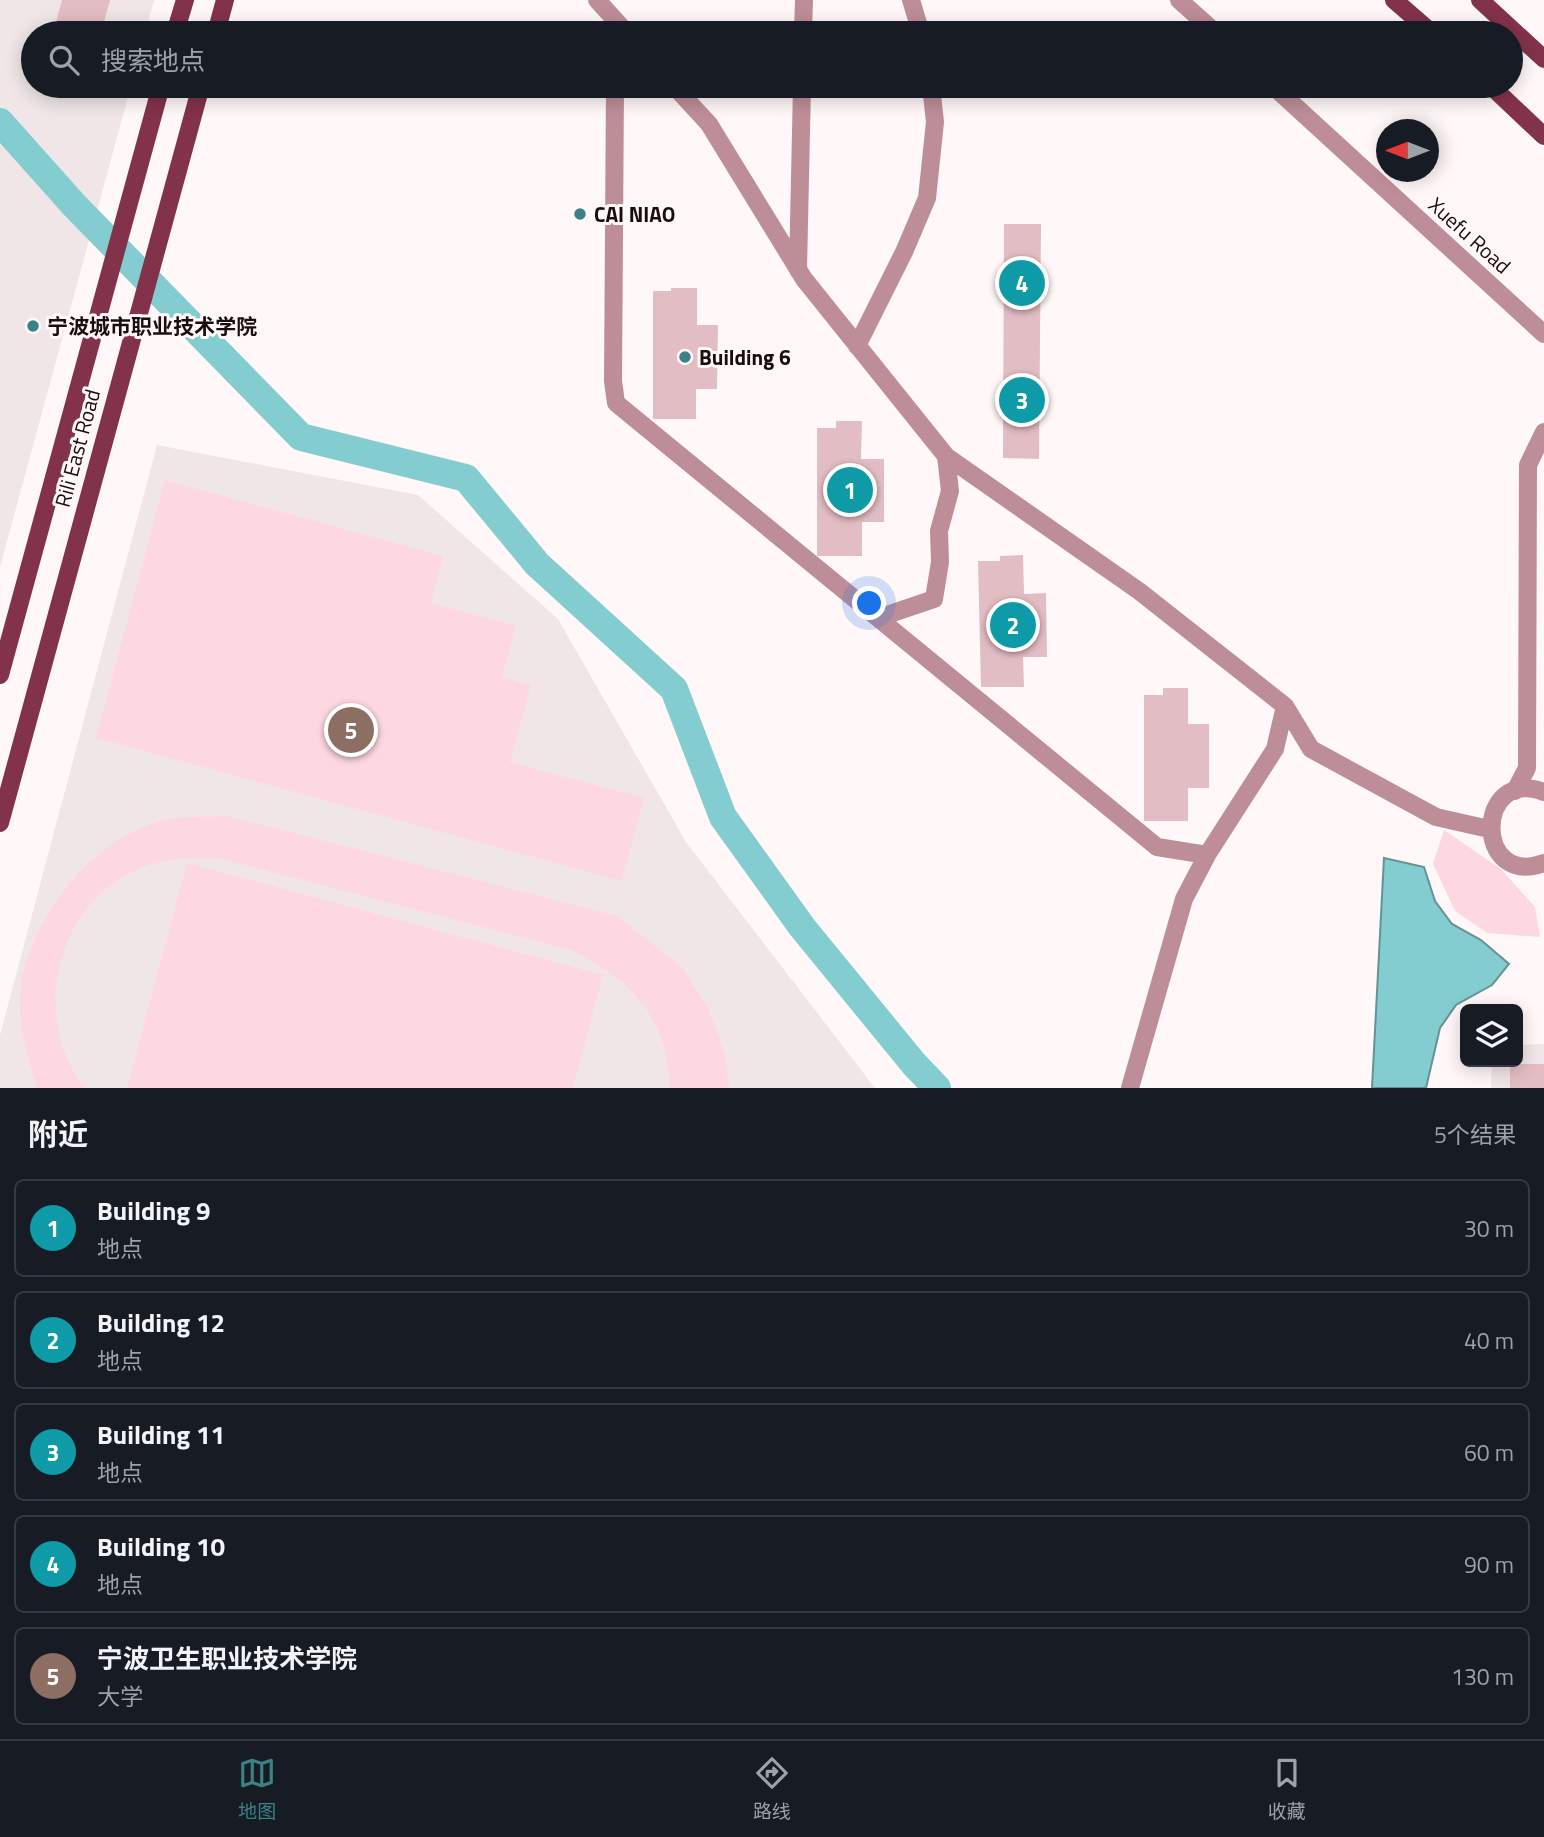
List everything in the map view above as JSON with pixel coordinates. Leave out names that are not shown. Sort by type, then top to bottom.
[{"type":"main road","points":[[179,21],[185,0]]},
{"type":"main road","points":[[219,21],[225,0]]},
{"type":"main road","points":[[1394,0],[1418,21]]},
{"type":"main road","points":[[1480,0],[1503,21]]},
{"type":"main road","points":[[1523,40],[1544,59]]},
{"type":"main road","name":"Rili East Road","points":[[0,675],[158,98]]},
{"type":"main road","name":"Rili East Road","points":[[0,822],[198,98]]},
{"type":"main road","points":[[1504,98],[1544,136]]},
{"type":"street","points":[[597,0],[613,21]]},
{"type":"street","points":[[803,21],[804,0]]},
{"type":"street","points":[[911,0],[917,21]]},
{"type":"street","points":[[1180,0],[1203,21]]},
{"type":"street","points":[[615,98],[613,381],[616,403],[1157,847],[1207,855]]},
{"type":"street","points":[[685,98],[709,124],[798,270],[946,456],[1139,591],[1285,706],[1311,749],[1436,817],[1489,829]]},
{"type":"street","points":[[798,270],[802,98]]},
{"type":"street","points":[[857,346],[904,252],[927,198],[935,122],[932,98]]},
{"type":"street","name":"Xuefu Road","points":[[1286,98],[1544,334]]},
{"type":"street","points":[[1515,791],[1527,768],[1528,464],[1544,432]]},
{"type":"street","points":[[878,618],[934,599],[940,562],[939,531],[950,492],[946,456]]},
{"type":"street","points":[[1130,1088],[1184,900],[1207,855],[1275,749],[1285,706]]},
{"type":"street","points":[[1542,867],[1524,867],[1510,862],[1500,854],[1489,829],[1496,806],[1515,791],[1526,788],[1544,792]]},
{"type":"shaded area","name":"宁波城市职业技术学院","points":[[0,0],[154,0],[148,21],[21,21],[21,98],[128,98],[0,567]]},
{"type":"shaded area","points":[[157,445],[418,495],[558,619],[686,842],[875,1088],[0,1088],[0,1035]]},
{"type":"shaded area","points":[[165,480],[443,556],[431,603],[516,626],[502,677],[531,685],[510,762],[644,798],[622,881],[96,738]]},
{"type":"shaded area","points":[[228,816],[617,916],[683,968],[709,1009],[725,1055],[730,1088],[669,1088],[662,1041],[654,1021],[642,1004],[611,974],[571,950],[218,858],[201,858],[175,859],[149,865],[118,880],[92,902],[73,929],[61,960],[56,993],[58,1027],[67,1059],[85,1088],[37,1088],[22,1030],[22,979],[31,949],[45,919],[64,890],[87,865],[112,844],[140,828],[169,819]]},
{"type":"shaded area","points":[[1444,830],[1501,869],[1535,907],[1540,937],[1487,933],[1455,911],[1433,864]]},
{"type":"shaded area","points":[[187,863],[603,975],[573,1088],[127,1088]]},
{"type":"shaded area","points":[[1544,1044],[1544,1088],[1491,1088],[1492,1067],[1523,1067],[1523,1045]]},
{"type":"water","points":[[1384,858],[1424,867],[1435,901],[1452,924],[1481,940],[1509,964],[1492,985],[1456,1005],[1440,1028],[1426,1088],[1372,1088]]},
{"type":"building","points":[[62,0],[110,0],[104,21],[56,21]]},
{"type":"building","points":[[1004,224],[1041,224],[1039,459],[1003,458]]},
{"type":"building","name":"Building 6","points":[[671,288],[697,288],[697,325],[718,325],[717,389],[696,389],[696,419],[653,419],[653,291],[671,291]]},
{"type":"building","points":[[836,421],[862,421],[861,459],[884,459],[884,522],[862,522],[862,556],[817,556],[817,428],[836,428]]},
{"type":"building","points":[[1023,555],[1024,594],[1046,593],[1047,657],[1023,657],[1024,687],[981,687],[978,561],[1000,561],[1000,556]]},
{"type":"building","points":[[1163,688],[1188,688],[1188,724],[1209,724],[1209,788],[1188,788],[1188,821],[1144,821],[1144,695],[1163,695]]},
{"type":"building","points":[[1544,1064],[1544,1088],[1510,1088],[1510,1067]]},
{"type":"waterway","points":[[0,122],[74,205],[301,437],[466,478],[537,564],[674,689],[723,817],[802,927],[914,1064],[937,1088]]},
{"type":"place","name":"CAI NIAO","points":[[580,214]]},
{"type":"place","name":"Building 10","points":[[1022,283]]},
{"type":"place","name":"宁波城市职业技术学院","points":[[33,326]]},
{"type":"place","name":"Building 6","points":[[685,357]]},
{"type":"place","name":"Building 11","points":[[1022,400]]},
{"type":"place","name":"Building 9","points":[[850,490]]},
{"type":"place","name":"Building 12","points":[[1013,625]]},
{"type":"place","name":"宁波卫生职业技术学院","points":[[351,730]]}]
